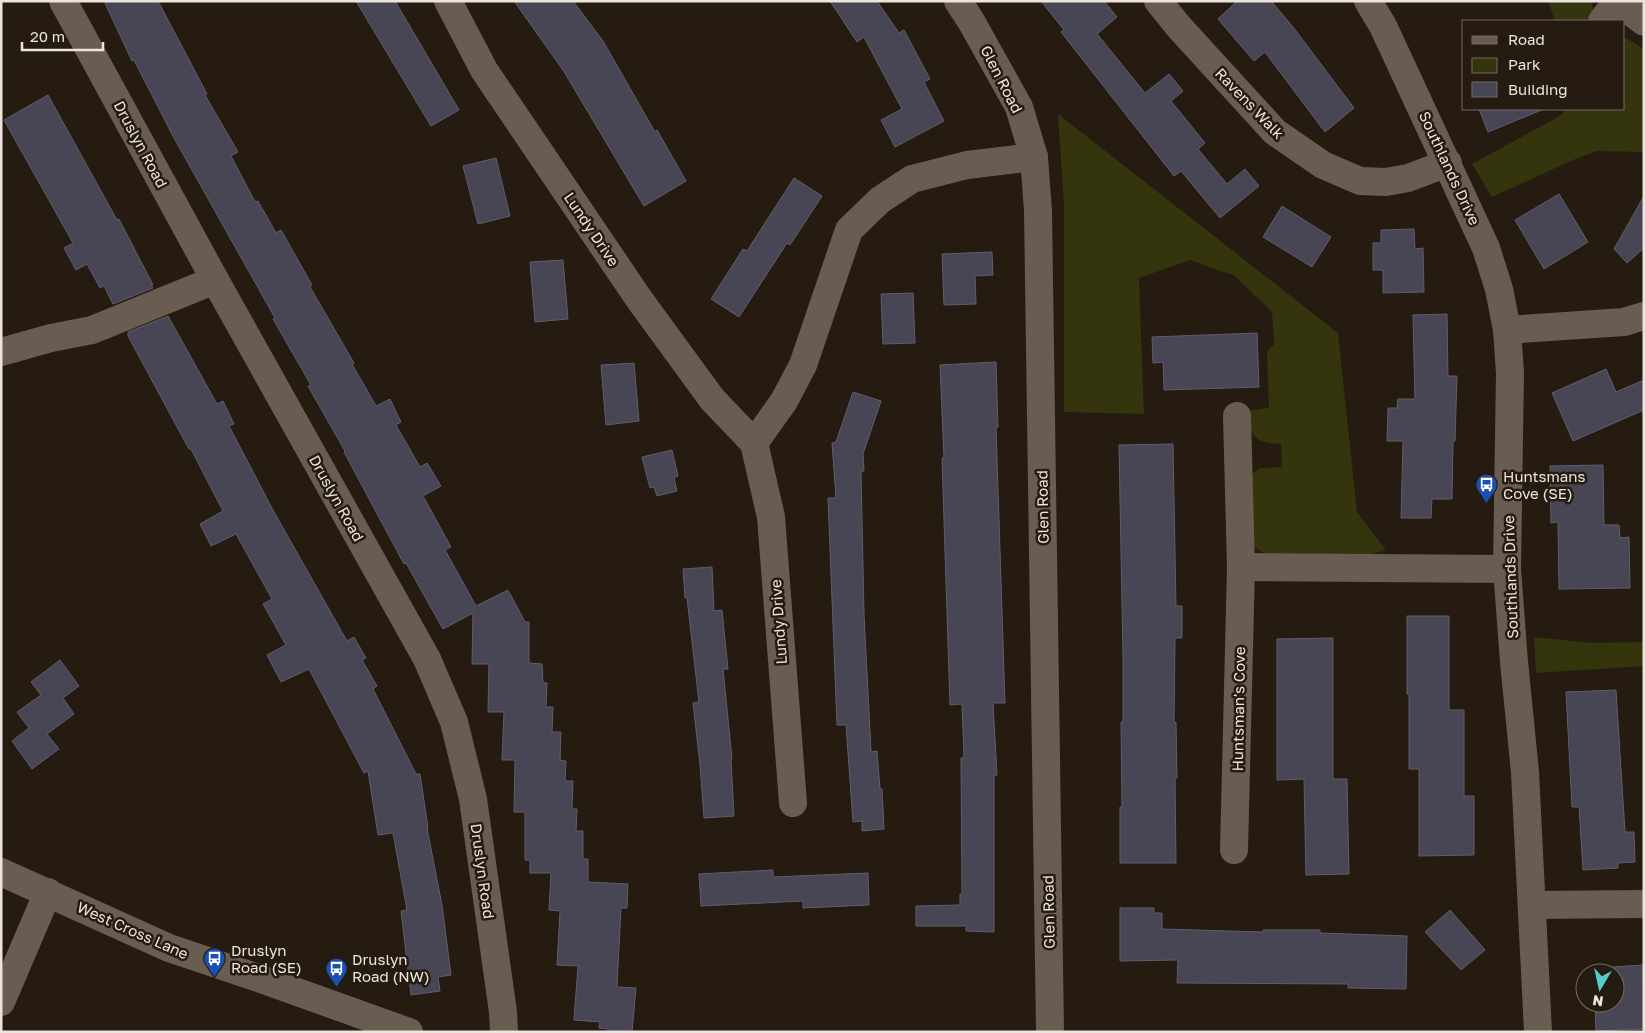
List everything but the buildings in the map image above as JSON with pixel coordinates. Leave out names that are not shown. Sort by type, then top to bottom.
[{"type":"street","name":"Druslyn Road","points":[[63,1],[214,280],[427,659],[454,722],[473,799],[503,1012],[504,1032]]},
{"type":"street","name":"Lundy Drive","points":[[448,1],[484,70],[639,299],[712,399],[754,443],[771,517],[793,803]]},
{"type":"street","name":"Glen Road","points":[[958,1],[1019,107],[1034,157],[1038,211],[1050,1032]]},
{"type":"street","name":"Ravens Walk","points":[[1158,1],[1179,27],[1275,132],[1323,165],[1360,181],[1386,182],[1408,178],[1448,163]]},
{"type":"street","name":"Southlands Drive","points":[[1368,1],[1383,26],[1486,248],[1499,289],[1507,330],[1510,373],[1507,569],[1525,772],[1538,1032]]},
{"type":"street","points":[[1603,20],[1617,1],[1644,22]]},
{"type":"street","points":[[754,443],[784,401],[803,365],[849,230],[880,200],[912,179],[967,165],[1034,157]]},
{"type":"street","points":[[1,352],[51,338],[92,330],[214,280]]},
{"type":"street","points":[[1507,330],[1624,322],[1644,316]]},
{"type":"street","name":"Huntsman's Cove","points":[[1234,850],[1241,567],[1237,416]]},
{"type":"street","points":[[1241,567],[1507,569]]},
{"type":"street","name":"West Cross Lane","points":[[1,872],[169,948],[409,1032]]},
{"type":"street","points":[[1,1002],[48,892]]},
{"type":"street","points":[[1533,905],[1644,904]]},
{"type":"green space","points":[[1548,1],[1592,1],[1593,11],[1588,20],[1555,20]]},
{"type":"green space","points":[[1625,38],[1644,49],[1644,152],[1597,151],[1492,197],[1472,164],[1560,116],[1565,110],[1625,110]]},
{"type":"green space","points":[[1058,114],[1338,333],[1357,512],[1386,550],[1358,558],[1278,559],[1255,547],[1251,535],[1252,474],[1260,468],[1282,467],[1281,444],[1264,442],[1255,437],[1248,411],[1269,408],[1267,352],[1274,344],[1272,312],[1235,276],[1190,260],[1139,278],[1144,414],[1064,412],[1064,207]]},
{"type":"green space","points":[[1534,637],[1591,643],[1644,642],[1644,666],[1536,673]]},
{"type":"place","name":"Huntsmans Cove (SE)","points":[[1487,504]]},
{"type":"place","name":"Druslyn Road (SE)","points":[[215,978]]},
{"type":"place","name":"Druslyn Road (NW)","points":[[336,987]]}]
